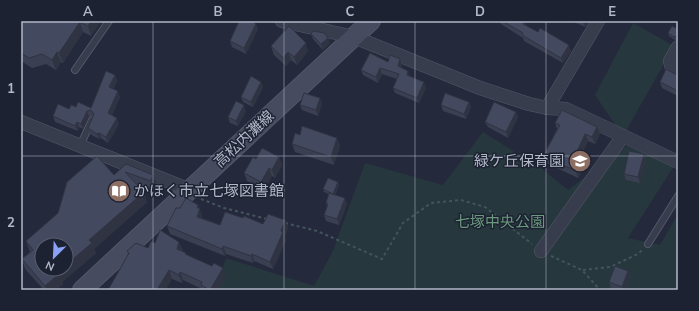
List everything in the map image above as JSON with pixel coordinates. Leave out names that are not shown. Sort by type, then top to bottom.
[{"type":"main road","name":"高松内灘線","points":[[82,290],[371,21]]},
{"type":"street","points":[[282,21],[354,37],[480,88],[529,104],[547,108],[566,109],[678,162]]},
{"type":"street","points":[[547,108],[598,21]]},
{"type":"street","points":[[678,47],[670,61],[672,68],[678,72]]},
{"type":"street","points":[[21,122],[190,190]]},
{"type":"street","points":[[540,251],[623,136]]},
{"type":"lane","points":[[75,70],[109,21]]},
{"type":"lane","points":[[80,146],[92,120]]},
{"type":"lane","points":[[648,244],[678,196]]},
{"type":"path","points":[[190,190],[197,198],[224,208],[271,220]]},
{"type":"path","points":[[278,221],[317,231],[382,259],[403,224],[420,211],[431,203],[461,200],[485,207],[540,251],[582,270],[600,290]]},
{"type":"path","points":[[582,270],[610,267],[638,254],[648,244]]},
{"type":"green space","points":[[633,23],[674,46],[623,136],[595,95]]},
{"type":"green space","name":"七塚中央公園","points":[[483,132],[542,169],[568,190],[626,146],[674,166],[628,238],[660,245],[678,214],[678,290],[215,290],[226,258],[314,286],[333,251],[365,163],[443,185]]},
{"type":"building","points":[[21,21],[91,21],[88,26],[80,22],[59,53],[57,52],[52,60],[42,54],[29,58],[21,53]]},
{"type":"building","points":[[239,21],[252,21],[256,24],[244,48],[230,41]]},
{"type":"building","points":[[502,21],[524,21],[523,24],[538,32],[540,28],[569,45],[561,58],[522,35],[523,33]]},
{"type":"building","points":[[289,26],[306,43],[294,57],[288,52],[283,58],[271,46]]},
{"type":"building","points":[[672,26],[678,29],[677,36],[674,37],[668,33]]},
{"type":"building","points":[[313,31],[324,33],[328,38],[321,44],[311,34]]},
{"type":"building","points":[[370,53],[388,62],[390,55],[400,59],[398,66],[408,71],[407,75],[424,82],[417,98],[393,88],[399,74],[380,68],[376,77],[361,70]]},
{"type":"building","points":[[666,69],[678,74],[678,91],[660,82]]},
{"type":"building","points":[[106,71],[115,75],[109,87],[118,91],[108,113],[117,118],[106,137],[99,133],[97,134],[88,128],[94,114],[91,110],[87,111],[81,124],[77,122],[75,126],[53,116],[58,104],[69,109],[71,105],[76,107],[78,102],[91,108]]},
{"type":"building","points":[[251,76],[261,82],[251,102],[241,97]]},
{"type":"building","points":[[304,93],[320,98],[316,110],[300,105]]},
{"type":"building","points":[[445,93],[469,102],[464,114],[441,105]]},
{"type":"building","points":[[236,101],[244,105],[236,121],[228,117]]},
{"type":"building","points":[[494,102],[516,112],[506,132],[485,122]]},
{"type":"building","points":[[562,110],[597,127],[592,137],[585,134],[575,156],[582,159],[576,171],[543,156],[560,125],[555,123]]},
{"type":"building","points":[[302,126],[337,138],[331,157],[292,144],[295,133],[300,135]]},
{"type":"building","points":[[262,148],[279,157],[272,170],[269,168],[261,182],[244,173],[253,157],[256,159]]},
{"type":"building","points":[[629,151],[644,154],[638,177],[624,174]]},
{"type":"building","points":[[97,156],[114,175],[126,164],[153,175],[151,181],[125,172],[144,192],[89,240],[92,243],[74,258],[74,237],[34,237],[34,273],[22,259],[33,250],[26,241],[58,213],[67,182]]},
{"type":"building","points":[[328,178],[338,182],[333,194],[323,189]]},
{"type":"building","points":[[329,193],[345,198],[337,219],[324,215],[328,204],[326,203]]},
{"type":"building","points":[[186,198],[198,205],[197,208],[200,208],[197,217],[220,225],[225,212],[243,218],[244,216],[263,224],[268,214],[285,220],[281,231],[283,232],[270,262],[252,254],[251,256],[223,246],[222,249],[167,226],[176,208],[180,208]]},
{"type":"building","points":[[160,230],[179,242],[177,249],[186,253],[185,254],[212,266],[214,263],[223,268],[210,290],[201,285],[202,282],[180,272],[179,275],[169,270],[157,290],[108,290],[129,253],[127,251],[136,243],[148,248],[151,241],[155,243]]},
{"type":"building","points":[[615,266],[628,271],[622,287],[609,282]]},
{"type":"building","points":[[37,277],[56,277],[45,286]]},
{"type":"place","name":"緑ケ丘保育園","points":[[580,161]]},
{"type":"place","name":"かほく市立七塚図書館","points":[[119,191]]}]
